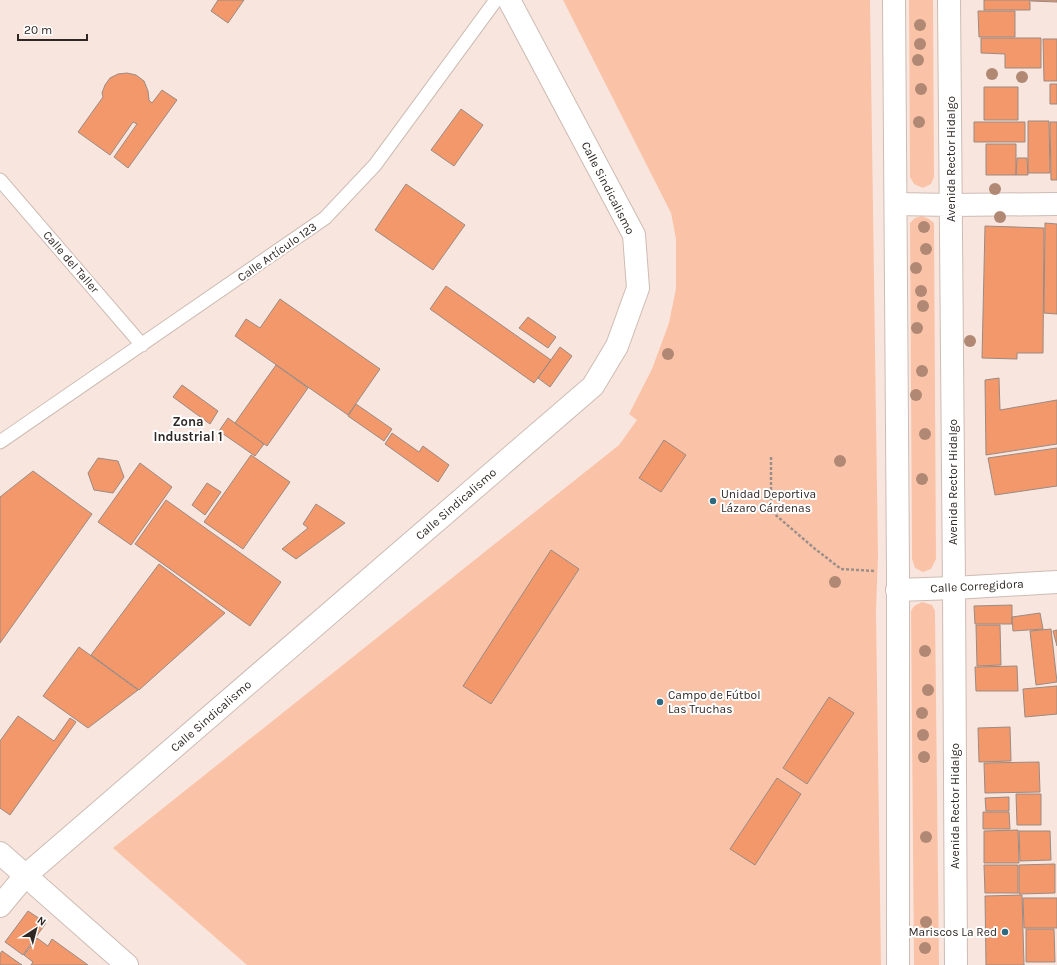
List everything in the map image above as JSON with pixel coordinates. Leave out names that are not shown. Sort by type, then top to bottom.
[{"type":"street","name":"Calle Sindicalismo","points":[[0,906],[25,876],[593,386],[617,346],[638,288],[634,235],[509,0]]},
{"type":"street","points":[[894,0],[898,581],[898,965]]},
{"type":"street","name":"Avenida Rector Hidalgo","points":[[949,0],[956,965]]},
{"type":"street","points":[[896,204],[1057,204]]},
{"type":"street","name":"Calle Corregidora","points":[[898,581],[954,588],[1057,582]]},
{"type":"street","points":[[0,853],[127,965]]},
{"type":"lane","name":"Calle Artículo 123","points":[[0,442],[325,218],[375,165],[496,0]]},
{"type":"lane","name":"Calle del Taller","points":[[0,180],[142,345]]},
{"type":"path","points":[[771,456],[771,511],[841,569],[898,581]]},
{"type":"shaded area","name":"Unidad Deportiva Lázaro Cárdenas","points":[[563,0],[870,0],[878,556],[876,611],[881,965],[247,965],[113,848],[619,445],[637,420],[629,414],[652,369],[669,323],[676,288],[676,239],[671,213]]},
{"type":"shaded area","points":[[909,0],[933,0],[934,177],[931,184],[923,188],[914,184],[910,177]]},
{"type":"shaded area","points":[[922,216],[934,223],[936,559],[931,569],[923,572],[915,568],[912,559],[910,223],[915,218]]},
{"type":"shaded area","points":[[922,602],[932,605],[935,611],[939,965],[914,965],[911,611],[914,606]]},
{"type":"building","points":[[218,0],[244,0],[228,23],[211,11]]},
{"type":"building","points":[[984,0],[1030,0],[1030,10],[984,10]]},
{"type":"building","points":[[1057,0],[1057,2],[1031,1]]},
{"type":"building","points":[[978,11],[1015,11],[1015,37],[979,37]]},
{"type":"building","points":[[981,38],[1041,38],[1041,68],[1005,68],[1005,54],[981,53]]},
{"type":"building","points":[[1043,39],[1057,39],[1057,81],[1044,81]]},
{"type":"building","points":[[127,73],[136,75],[144,81],[148,91],[149,100],[152,103],[162,90],[177,100],[128,168],[114,157],[137,124],[133,122],[110,155],[78,132],[103,97],[102,93],[110,78],[118,74]]},
{"type":"building","points":[[1050,84],[1057,84],[1057,104],[1050,104]]},
{"type":"building","points":[[984,87],[1018,87],[1018,120],[984,120]]},
{"type":"building","points":[[461,109],[483,125],[454,166],[431,150]]},
{"type":"building","points":[[1028,121],[1049,121],[1050,173],[1028,173]]},
{"type":"building","points":[[974,122],[1025,122],[1025,142],[974,142]]},
{"type":"building","points":[[1050,122],[1057,122],[1057,180],[1051,180]]},
{"type":"building","points":[[986,144],[1016,144],[1016,175],[986,175]]},
{"type":"building","points":[[1017,158],[1027,158],[1028,175],[1016,175]]},
{"type":"building","points":[[406,184],[465,225],[433,270],[375,230]]},
{"type":"building","points":[[1045,223],[1057,224],[1057,314],[1044,313]]},
{"type":"building","points":[[985,226],[1044,228],[1043,353],[1017,353],[1017,359],[982,358]]},
{"type":"building","points":[[446,286],[551,360],[534,383],[430,309]]},
{"type":"building","points":[[280,299],[380,369],[348,415],[235,336],[246,319],[260,328]]},
{"type":"building","points":[[528,317],[556,337],[548,348],[519,328]]},
{"type":"building","points":[[560,347],[572,356],[550,387],[538,378]]},
{"type":"building","points":[[276,365],[308,388],[267,446],[235,423]]},
{"type":"building","points":[[999,378],[1000,410],[1057,400],[1057,444],[986,455],[985,380]]},
{"type":"building","points":[[182,385],[218,411],[210,424],[173,397]]},
{"type":"building","points":[[356,404],[392,429],[384,441],[348,416]]},
{"type":"building","points":[[228,418],[264,444],[255,456],[219,431]]},
{"type":"building","points":[[392,433],[419,452],[423,446],[449,465],[438,482],[385,444]]},
{"type":"building","points":[[664,440],[686,455],[661,492],[639,478]]},
{"type":"building","points":[[1057,448],[1057,486],[995,495],[988,458]]},
{"type":"building","points":[[251,455],[290,482],[243,549],[204,522]]},
{"type":"building","points":[[98,458],[118,461],[124,477],[113,493],[94,490],[88,473]]},
{"type":"building","points":[[140,463],[172,487],[131,545],[98,522]]},
{"type":"building","points":[[33,471],[92,514],[0,643],[0,497]]},
{"type":"building","points":[[207,483],[221,492],[205,515],[192,505]]},
{"type":"building","points":[[166,500],[281,582],[250,626],[135,544]]},
{"type":"building","points":[[316,504],[345,523],[296,559],[282,549],[308,528],[303,524]]},
{"type":"building","points":[[551,550],[579,569],[491,704],[463,686]]},
{"type":"building","points":[[159,564],[225,613],[139,690],[91,655]]},
{"type":"building","points":[[1012,605],[1012,624],[975,624],[974,606]]},
{"type":"building","points":[[1040,613],[1043,629],[1013,631],[1012,617]]},
{"type":"building","points":[[976,625],[1000,625],[1001,665],[977,666]]},
{"type":"building","points":[[1051,629],[1057,682],[1036,685],[1030,631]]},
{"type":"building","points":[[1057,630],[1057,646],[1053,631]]},
{"type":"building","points":[[79,647],[138,690],[88,728],[43,696]]},
{"type":"building","points":[[1017,666],[1018,691],[976,691],[975,667]]},
{"type":"building","points":[[1057,686],[1057,714],[1025,717],[1023,689]]},
{"type":"building","points":[[829,697],[854,713],[807,784],[783,768]]},
{"type":"building","points":[[18,716],[54,741],[70,718],[76,722],[10,815],[0,808],[0,741]]},
{"type":"building","points":[[1010,727],[1011,761],[979,762],[978,728]]},
{"type":"building","points":[[1039,762],[1040,792],[985,793],[984,763]]},
{"type":"building","points":[[777,778],[801,794],[755,865],[730,849]]},
{"type":"building","points":[[1016,794],[1041,794],[1041,825],[1017,825]]},
{"type":"building","points":[[1009,797],[1009,811],[986,811],[985,798]]},
{"type":"building","points":[[983,812],[1009,812],[1010,829],[983,829]]},
{"type":"building","points":[[1018,830],[1019,863],[984,863],[984,831]]},
{"type":"building","points":[[1019,831],[1050,831],[1051,860],[1020,861]]},
{"type":"building","points":[[1055,864],[1055,893],[1019,894],[1019,865]]},
{"type":"building","points":[[984,865],[1018,865],[1018,893],[985,893]]},
{"type":"building","points":[[1022,895],[1024,965],[986,965],[985,896]]},
{"type":"building","points":[[1023,898],[1057,898],[1057,928],[1024,928]]},
{"type":"building","points":[[28,911],[46,923],[23,955],[5,942]]},
{"type":"building","points":[[1026,929],[1054,929],[1055,962],[1026,962]]},
{"type":"building","points":[[37,938],[48,946],[52,939],[88,965],[31,965],[33,962],[24,955]]},
{"type":"building","points":[[2,951],[22,965],[0,965],[0,954]]},
{"type":"place","name":"Unidad Deportiva Lázaro Cárdenas","points":[[713,501]]},
{"type":"place","name":"Campo de Fútbol Las Truchas","points":[[660,702]]},
{"type":"place","name":"Mariscos La Red","points":[[1005,932]]},
{"type":"district","name":"Zona Industrial 1","points":[[188,428]]}]
